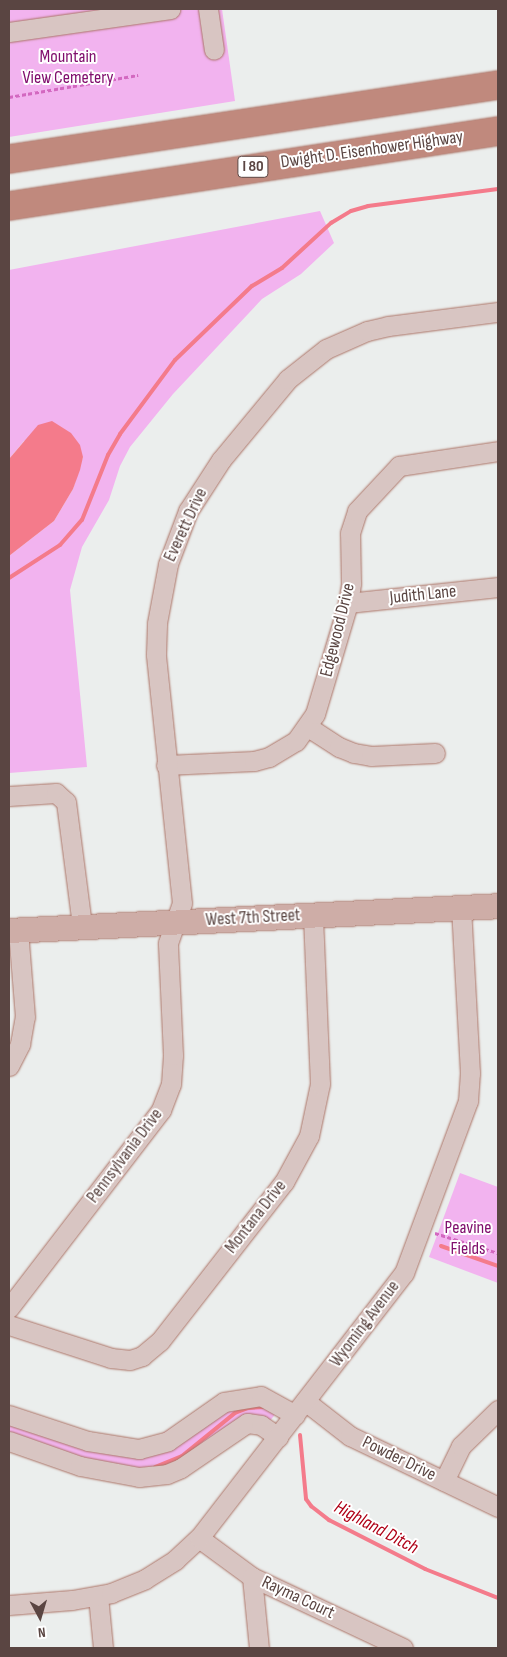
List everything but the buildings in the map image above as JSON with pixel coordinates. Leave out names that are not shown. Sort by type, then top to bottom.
[{"type":"highway","points":[[9,159],[498,85]]},
{"type":"highway","name":"Dwight D. Eisenhower Highway","points":[[9,206],[498,131]]},
{"type":"main road","name":"West 7th Street","points":[[13,931],[498,906]]},
{"type":"street","points":[[9,32],[66,16],[170,9]]},
{"type":"street","points":[[208,9],[214,50]]},
{"type":"street","name":"Everett Drive","points":[[176,922],[182,903],[166,765],[156,654],[161,592],[170,555],[188,511],[222,460],[288,379],[326,349],[346,338],[388,326],[498,312]]},
{"type":"street","name":"Edgewood Drive","points":[[166,765],[254,761],[269,757],[296,741],[308,727],[319,703],[348,603],[351,583],[352,520],[390,472],[410,462],[498,451]]},
{"type":"street","name":"Judith Lane","points":[[348,603],[498,587]]},
{"type":"street","points":[[308,727],[339,747],[354,753],[371,756],[436,753]]},
{"type":"street","points":[[9,796],[56,793],[66,802],[82,926]]},
{"type":"street","name":"Wyoming Avenue","points":[[9,1605],[98,1596],[121,1590],[152,1574],[199,1538],[392,1291],[413,1255],[423,1229],[464,1117],[470,1087],[462,908]]},
{"type":"street","name":"Montana Drive","points":[[9,1325],[111,1358],[130,1360],[142,1356],[160,1341],[284,1182],[309,1136],[320,1084],[313,915]]},
{"type":"street","name":"Pennsylvania Drive","points":[[9,1308],[167,1097],[173,1069],[168,943],[176,922]]},
{"type":"street","points":[[9,1066],[20,1044],[25,1017],[13,931]]},
{"type":"street","name":"Powder Drive","points":[[9,1415],[88,1441],[139,1449],[168,1441],[224,1402],[267,1397],[300,1408],[350,1436],[498,1507]]},
{"type":"street","points":[[444,1481],[461,1446],[498,1410]]},
{"type":"street","points":[[9,1440],[80,1466],[139,1477],[167,1474],[181,1468],[247,1423],[261,1425],[278,1437]]},
{"type":"street","name":"Rayma Court","points":[[199,1538],[252,1577],[404,1648]]},
{"type":"street","points":[[252,1577],[259,1648]]},
{"type":"street","points":[[98,1596],[104,1648]]},
{"type":"path","points":[[9,96],[138,75]]},
{"type":"path","points":[[423,1229],[498,1253]]},
{"type":"green space","name":"Mountain View Cemetery","points":[[9,9],[222,9],[235,101],[9,137]]},
{"type":"green space","points":[[320,211],[334,243],[301,274],[262,299],[173,394],[130,447],[120,466],[109,500],[82,547],[70,590],[87,767],[9,773],[9,556],[54,521],[73,489],[83,457],[24,441],[9,459],[9,270]]},
{"type":"green space","name":"Peavine Fields","points":[[460,1173],[498,1187],[498,1283],[429,1257]]},
{"type":"green space","points":[[217,1399],[284,1403],[262,1431],[247,1428],[176,1477],[9,1444],[9,1411],[91,1436],[146,1444]]},
{"type":"shaded area","points":[[52,421],[71,433],[80,445],[83,457],[80,470],[73,489],[54,521],[9,556],[9,459],[38,425]]},
{"type":"waterway","points":[[9,578],[60,545],[82,520],[108,455],[120,434],[175,360],[252,286],[282,268],[331,223],[351,211],[368,206],[498,189]]},
{"type":"waterway","points":[[441,1246],[498,1266]]},
{"type":"waterway","name":"Highland Ditch","points":[[155,1467],[182,1456],[235,1413],[248,1408],[264,1407]]},
{"type":"waterway","name":"Highland Ditch","points":[[300,1435],[306,1499],[311,1506],[329,1520],[425,1569],[498,1598]]}]
